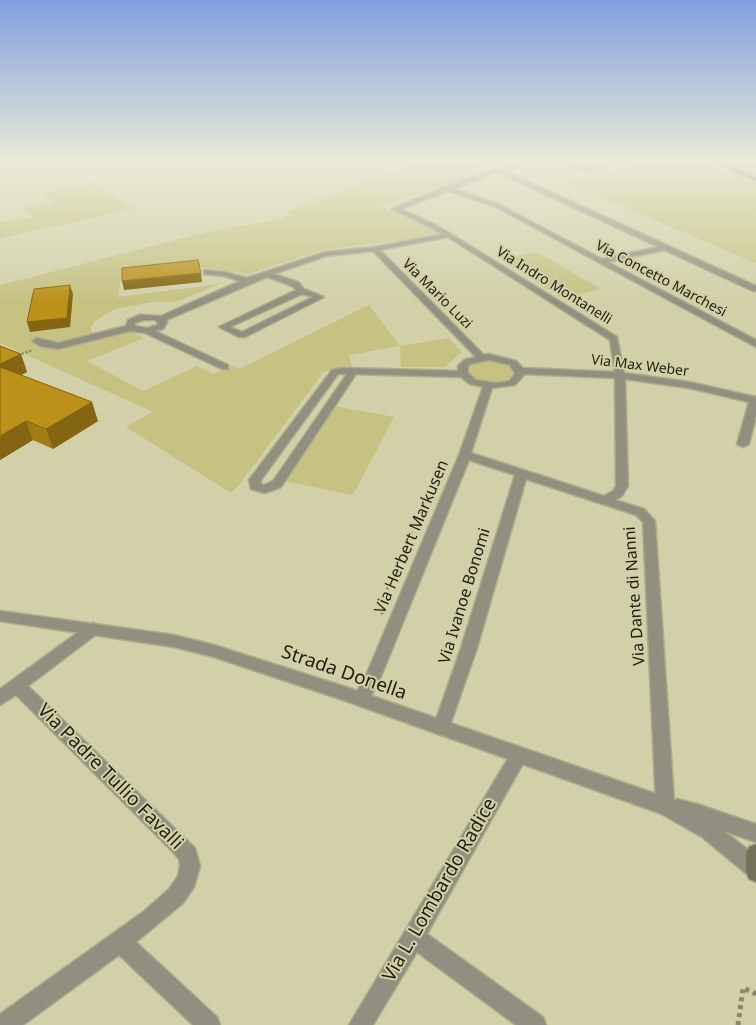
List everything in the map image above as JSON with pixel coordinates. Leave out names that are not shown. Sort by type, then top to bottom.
[{"type":"street","name":"Via Indro Montanelli","points":[[395,208],[449,235],[614,339],[620,375],[622,487]]},
{"type":"street","name":"Via Concetto Marchesi","points":[[501,208],[756,344]]},
{"type":"street","points":[[580,208],[756,289]]},
{"type":"street","points":[[130,328],[131,322],[138,318],[148,316],[161,319],[247,281],[325,254],[375,249],[449,235]]},
{"type":"street","points":[[600,261],[666,247]]},
{"type":"street","name":"Via Mario Luzi","points":[[375,249],[481,357]]},
{"type":"street","points":[[207,276],[225,274],[247,281]]},
{"type":"street","points":[[266,274],[295,284],[301,291],[320,297],[242,335],[223,327],[301,291]]},
{"type":"street","points":[[147,331],[160,327],[163,322],[161,319]]},
{"type":"street","points":[[40,342],[58,346],[130,328],[147,331],[225,367]]},
{"type":"street","points":[[66,337],[86,340]]},
{"type":"street","points":[[353,372],[277,484],[265,489],[255,486],[255,480],[332,374],[353,372],[463,374],[473,382],[488,386],[512,382],[520,376],[520,371],[518,367],[506,360],[481,357],[467,362],[463,366],[463,374]]},
{"type":"street","name":"Via Max Weber","points":[[520,371],[620,375],[689,385],[755,400]]},
{"type":"street","name":"Via Herbert Markusen","points":[[361,699],[374,674],[465,456],[488,386]]},
{"type":"street","points":[[743,444],[755,400]]},
{"type":"street","name":"Via Dante di Nanni","points":[[465,456],[606,500],[640,512],[649,520],[665,806]]},
{"type":"street","name":"Via Ivanoe Bonomi","points":[[441,728],[469,648],[521,474]]},
{"type":"street","points":[[606,500],[618,493],[622,487],[640,512]]},
{"type":"street","name":"Strada Donella","points":[[0,616],[200,647],[361,699],[665,806]]},
{"type":"street","points":[[0,698],[93,629]]},
{"type":"street","points":[[0,703],[18,686]]},
{"type":"street","name":"Via Padre Tullio Favalli","points":[[4,1025],[150,919],[176,896],[187,880],[190,866],[188,855],[173,838],[18,686]]},
{"type":"street","name":"Via L. Lombardo Radice","points":[[360,1025],[414,937],[518,755]]},
{"type":"street","points":[[665,806],[697,813],[756,834]]},
{"type":"street","points":[[665,806],[708,831],[756,865]]},
{"type":"street","points":[[414,937],[535,1025]]},
{"type":"street","points":[[119,940],[209,1025]]},
{"type":"path","points":[[14,355],[21,355],[40,342]]},
{"type":"path","points":[[383,620],[380,606],[433,482],[443,475]]},
{"type":"path","points":[[738,1025],[743,988],[756,994]]},
{"type":"shaded area","points":[[22,208],[134,209],[0,238],[0,223],[33,217]]},
{"type":"shaded area","points":[[297,208],[383,208],[426,226],[441,235],[322,250],[249,274],[200,267],[121,277],[118,297],[220,284],[176,302],[152,302],[115,309],[95,321],[91,327],[92,336],[121,328],[144,338],[87,361],[143,391],[197,366],[213,374],[231,366],[239,369],[369,305],[400,346],[349,355],[352,367],[331,369],[323,373],[231,493],[126,427],[153,412],[0,343],[0,285],[204,233],[285,218],[289,211]]},
{"type":"shaded area","points":[[626,208],[756,208],[756,263]]},
{"type":"shaded area","points":[[537,252],[601,289],[562,298],[500,259]]},
{"type":"shaded area","points":[[449,338],[461,352],[445,367],[401,367],[400,346]]},
{"type":"shaded area","points":[[481,359],[503,361],[514,367],[515,375],[497,383],[474,378],[467,371],[467,367]]},
{"type":"shaded area","points":[[335,406],[394,417],[353,495],[284,481]]},
{"type":"building","points":[[198,260],[201,273],[122,281],[122,268]]},
{"type":"building","points":[[70,285],[67,318],[27,322],[34,289]]},
{"type":"building","points":[[0,346],[21,354],[0,364]]},
{"type":"building","points":[[0,367],[92,402],[46,429],[26,421],[0,436]]}]
